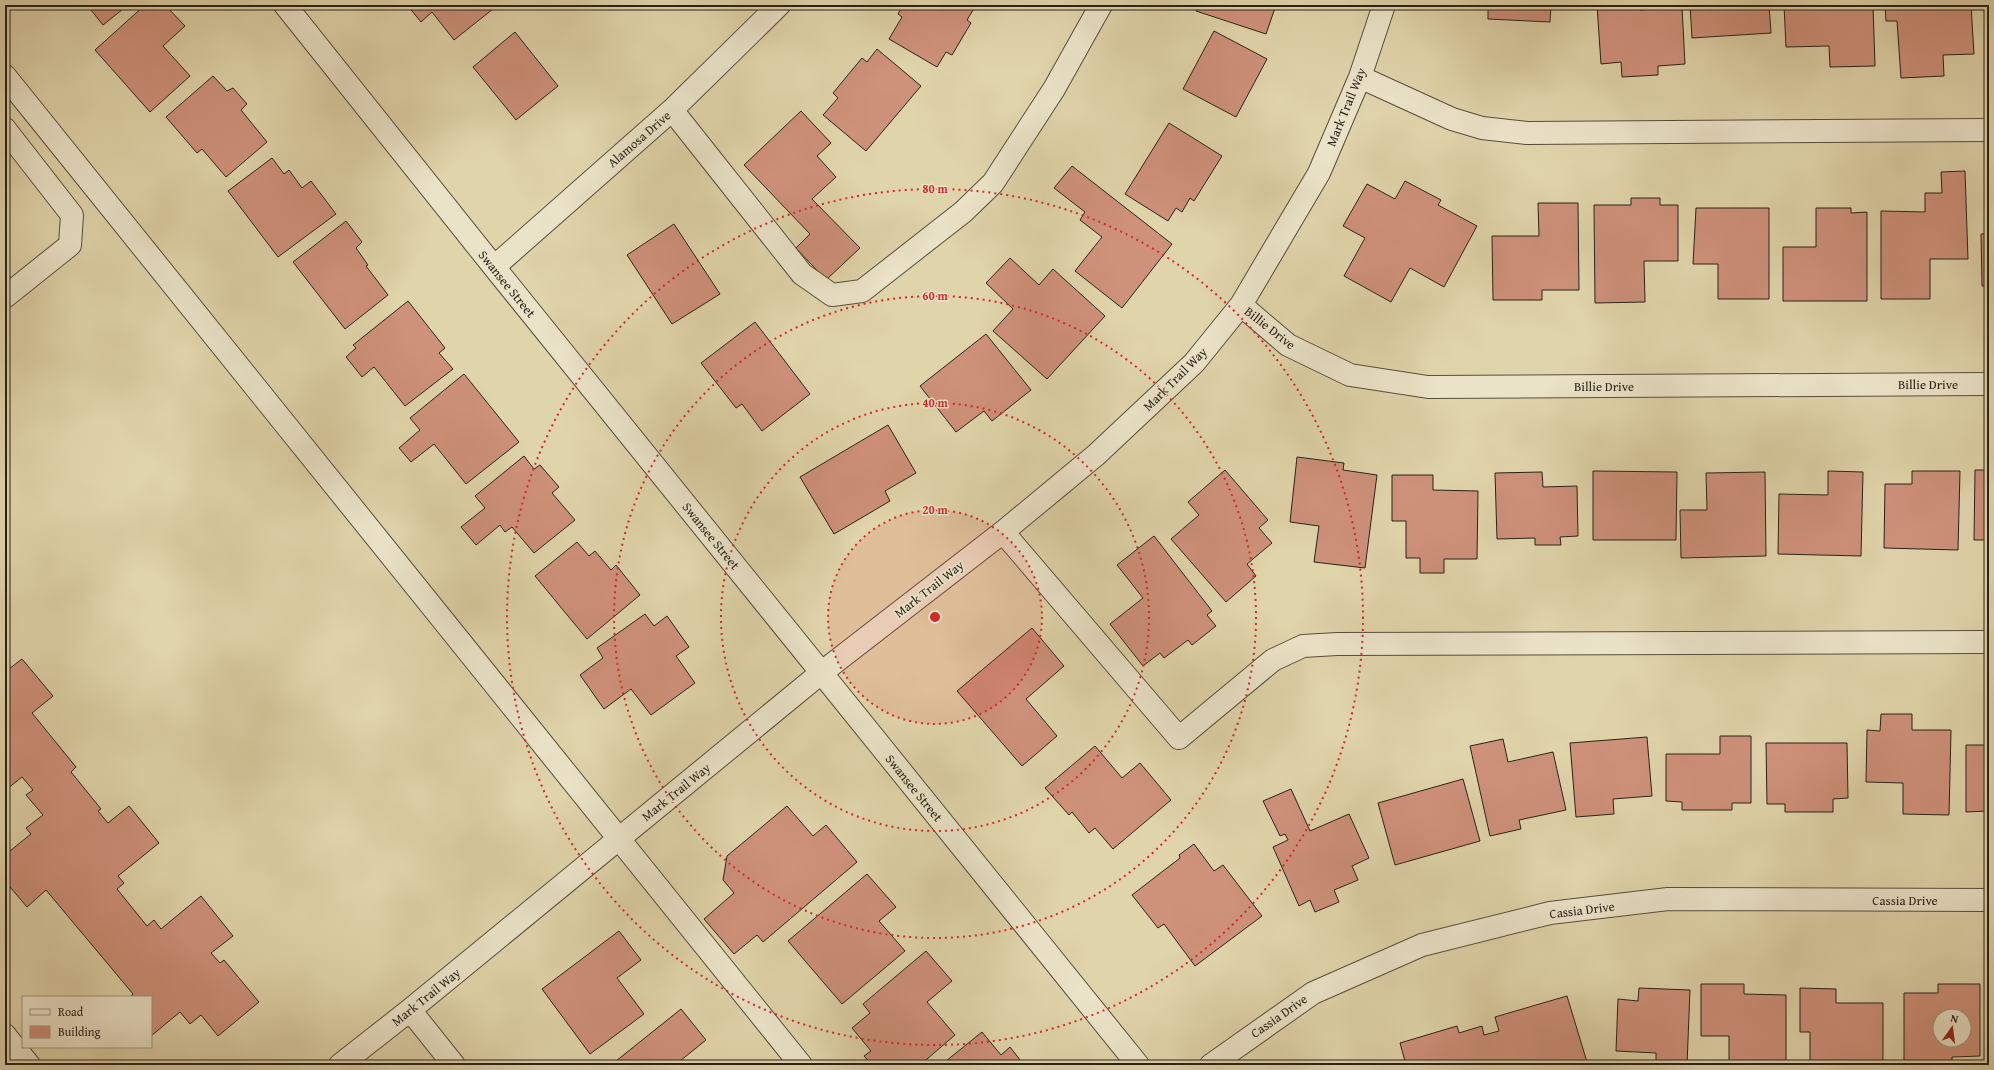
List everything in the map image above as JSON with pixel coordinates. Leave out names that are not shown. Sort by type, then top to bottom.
[{"type":"street","name":"Swansee Street","points":[[285,5],[494,267],[1138,1065]]},
{"type":"street","name":"Alamosa Drive","points":[[494,267],[672,110],[779,5]]},
{"type":"street","points":[[672,110],[802,274],[832,295],[862,291],[963,212],[993,183],[1054,89],[1102,5]]},
{"type":"street","name":"Mark Trail Way","points":[[340,1065],[410,1010],[821,673],[1003,532],[1096,455],[1194,363],[1241,305],[1319,173],[1360,77],[1384,5]]},
{"type":"street","points":[[5,76],[801,1065]]},
{"type":"street","points":[[1360,77],[1452,119],[1482,128],[1527,133],[1989,130]]},
{"type":"street","points":[[5,129],[72,215],[70,245],[5,297]]},
{"type":"street","name":"Billie Drive","points":[[1241,305],[1288,345],[1350,375],[1428,387],[1989,384]]},
{"type":"street","points":[[1003,532],[1179,738],[1273,660],[1303,646],[1337,644],[1989,642]]},
{"type":"street","name":"Cassia Drive","points":[[1211,1065],[1313,993],[1422,945],[1550,913],[1668,899],[1989,900]]},
{"type":"street","points":[[410,1010],[454,1065]]},
{"type":"street","points":[[5,1035],[29,1065]]},
{"type":"building","points":[[87,5],[128,5],[103,25]]},
{"type":"building","points":[[145,5],[165,5],[185,26],[163,46],[190,76],[150,112],[95,50]]},
{"type":"building","points":[[407,5],[498,5],[454,40],[432,12],[421,22]]},
{"type":"building","points":[[903,5],[976,5],[967,20],[971,23],[952,55],[946,52],[937,67],[889,39],[902,17],[898,14]]},
{"type":"building","points":[[1198,5],[1276,5],[1266,34],[1196,11]]},
{"type":"building","points":[[1488,5],[1551,5],[1550,22],[1488,19]]},
{"type":"building","points":[[1597,5],[1640,5],[1640,10],[1682,7],[1685,64],[1658,66],[1658,75],[1622,77],[1621,62],[1601,64]]},
{"type":"building","points":[[1690,5],[1769,5],[1771,33],[1692,38]]},
{"type":"building","points":[[1784,5],[1873,5],[1875,66],[1830,67],[1829,46],[1786,47]]},
{"type":"building","points":[[1885,5],[1971,5],[1974,54],[1943,55],[1944,76],[1901,78],[1897,21],[1886,21]]},
{"type":"building","points":[[1984,5],[1989,5],[1989,54],[1987,54]]},
{"type":"building","points":[[1214,31],[1267,59],[1236,117],[1183,89]]},
{"type":"building","points":[[515,32],[558,86],[516,120],[473,67]]},
{"type":"building","points":[[877,49],[921,86],[866,151],[823,115],[838,98],[833,93],[862,58],[867,62]]},
{"type":"building","points":[[213,76],[227,91],[233,88],[247,104],[241,110],[267,142],[226,177],[202,149],[197,153],[166,117]]},
{"type":"building","points":[[801,111],[831,143],[817,156],[836,177],[812,199],[860,248],[826,280],[796,248],[810,234],[744,165]]},
{"type":"building","points":[[1169,123],[1222,156],[1194,201],[1190,198],[1182,212],[1176,208],[1168,221],[1125,194]]},
{"type":"building","points":[[272,158],[284,174],[289,170],[302,188],[311,181],[336,214],[278,257],[228,191]]},
{"type":"building","points":[[1072,166],[1172,244],[1122,308],[1075,271],[1102,237],[1080,220],[1085,212],[1054,188]]},
{"type":"building","points":[[1965,171],[1968,259],[1930,259],[1930,299],[1881,299],[1881,211],[1925,212],[1925,193],[1942,193],[1941,172]]},
{"type":"building","points":[[1405,181],[1441,200],[1438,205],[1477,226],[1444,287],[1410,268],[1391,302],[1344,276],[1365,238],[1343,226],[1367,184],[1395,199]]},
{"type":"building","points":[[1631,198],[1660,198],[1660,205],[1678,205],[1678,261],[1644,261],[1645,302],[1595,303],[1594,205],[1631,205]]},
{"type":"building","points":[[1538,203],[1578,203],[1579,290],[1542,290],[1542,300],[1493,300],[1492,236],[1539,236]]},
{"type":"building","points":[[1696,208],[1769,208],[1769,299],[1718,299],[1718,264],[1693,264]]},
{"type":"building","points":[[1816,208],[1851,208],[1851,213],[1867,212],[1867,301],[1783,301],[1783,247],[1816,247]]},
{"type":"building","points":[[346,221],[362,242],[356,248],[368,265],[366,266],[388,295],[345,329],[293,262]]},
{"type":"building","points":[[674,224],[720,294],[672,324],[627,255]]},
{"type":"building","points":[[1981,234],[1989,234],[1989,286],[1982,286]]},
{"type":"building","points":[[1010,258],[1039,285],[1053,269],[1105,316],[1047,379],[993,331],[1013,309],[986,283]]},
{"type":"building","points":[[408,301],[445,348],[439,353],[453,369],[405,406],[374,367],[362,377],[346,357],[356,348],[353,345]]},
{"type":"building","points":[[755,322],[810,394],[762,431],[742,404],[736,408],[701,363]]},
{"type":"building","points":[[986,334],[1031,390],[992,421],[984,411],[956,432],[920,386]]},
{"type":"building","points":[[464,374],[519,442],[466,484],[434,444],[411,462],[399,448],[420,430],[410,418]]},
{"type":"building","points":[[888,425],[916,473],[885,491],[890,501],[834,534],[800,477]]},
{"type":"building","points":[[524,456],[534,469],[540,465],[559,487],[552,493],[575,520],[534,553],[512,527],[505,532],[500,525],[476,545],[461,527],[485,508],[475,496]]},
{"type":"building","points":[[1297,457],[1344,463],[1343,470],[1377,475],[1365,568],[1314,562],[1319,526],[1290,522]]},
{"type":"building","points":[[1225,470],[1268,520],[1259,528],[1272,543],[1247,564],[1256,576],[1226,602],[1171,539],[1199,515],[1188,502]]},
{"type":"building","points":[[1975,470],[1989,470],[1989,540],[1974,540]]},
{"type":"building","points":[[1593,471],[1677,472],[1676,540],[1593,540]]},
{"type":"building","points":[[1828,471],[1863,472],[1861,556],[1778,554],[1779,494],[1828,495]]},
{"type":"building","points":[[1912,471],[1960,471],[1958,550],[1884,548],[1885,484],[1912,484]]},
{"type":"building","points":[[1542,472],[1543,487],[1577,486],[1578,536],[1560,537],[1561,545],[1535,545],[1535,538],[1497,539],[1495,473]]},
{"type":"building","points":[[1765,472],[1766,556],[1681,558],[1680,510],[1707,510],[1706,473]]},
{"type":"building","points":[[1392,475],[1433,475],[1433,490],[1478,491],[1477,559],[1444,559],[1444,573],[1420,573],[1420,558],[1406,558],[1406,521],[1392,521]]},
{"type":"building","points":[[1154,536],[1212,611],[1207,615],[1216,626],[1192,645],[1188,640],[1164,658],[1160,653],[1143,666],[1110,624],[1143,598],[1117,565]]},
{"type":"building","points":[[577,542],[589,556],[595,551],[611,570],[616,565],[640,595],[587,639],[535,576]]},
{"type":"building","points":[[645,614],[654,626],[667,616],[689,647],[676,656],[695,683],[651,715],[631,689],[604,709],[580,675],[603,658],[597,648]]},
{"type":"building","points":[[1032,628],[1064,666],[1026,699],[1057,736],[1022,766],[957,691]]},
{"type":"building","points":[[22,659],[53,696],[32,713],[76,767],[71,772],[101,809],[98,811],[108,823],[129,806],[159,843],[118,876],[124,883],[117,889],[147,926],[154,920],[161,929],[201,896],[233,936],[211,953],[220,963],[224,960],[259,1002],[218,1036],[201,1015],[190,1024],[180,1012],[152,1035],[152,996],[131,996],[133,994],[46,890],[27,907],[5,881],[5,855],[31,834],[26,828],[43,815],[26,795],[33,790],[22,777],[7,789],[5,787],[5,672]]},
{"type":"building","points":[[1881,714],[1912,714],[1912,730],[1951,730],[1949,815],[1903,814],[1903,783],[1866,782],[1867,730],[1880,731]]},
{"type":"building","points":[[1720,736],[1751,736],[1751,803],[1732,803],[1732,810],[1682,810],[1682,802],[1666,801],[1666,754],[1720,754]]},
{"type":"building","points":[[1647,737],[1652,796],[1613,799],[1614,814],[1576,817],[1570,743]]},
{"type":"building","points":[[1503,739],[1508,762],[1553,752],[1566,810],[1519,820],[1521,829],[1490,836],[1470,746]]},
{"type":"building","points":[[1766,743],[1847,743],[1848,798],[1833,799],[1833,812],[1785,812],[1785,804],[1767,804]]},
{"type":"building","points":[[1966,745],[1989,745],[1989,811],[1966,812]]},
{"type":"building","points":[[1095,746],[1122,778],[1140,763],[1171,800],[1113,849],[1095,828],[1089,833],[1072,812],[1069,815],[1045,788]]},
{"type":"building","points":[[1463,779],[1480,841],[1395,865],[1378,803]]},
{"type":"building","points":[[1291,789],[1310,831],[1349,814],[1369,858],[1352,866],[1358,880],[1334,890],[1339,902],[1315,912],[1310,900],[1299,906],[1273,847],[1288,840],[1285,834],[1280,836],[1263,801]]},
{"type":"building","points":[[787,806],[813,836],[826,825],[857,862],[763,942],[757,935],[734,954],[704,919],[734,893],[723,880],[727,856]]},
{"type":"building","points":[[1194,844],[1214,871],[1223,865],[1262,916],[1195,966],[1164,924],[1158,928],[1132,895],[1180,858],[1179,855]]},
{"type":"building","points":[[867,874],[896,907],[879,921],[905,951],[842,1004],[788,941]]},
{"type":"building","points":[[619,931],[641,960],[617,978],[644,1014],[590,1054],[542,989]]},
{"type":"building","points":[[926,951],[952,981],[927,1002],[955,1035],[920,1065],[914,1065],[911,1062],[908,1065],[872,1065],[864,1056],[871,1051],[852,1028],[870,1013],[863,1004]]},
{"type":"building","points":[[1701,984],[1744,984],[1744,994],[1786,995],[1786,1065],[1729,1065],[1729,1036],[1701,1036]]},
{"type":"building","points":[[1938,984],[1980,984],[1980,1056],[1952,1057],[1952,1065],[1904,1065],[1904,993],[1938,993]]},
{"type":"building","points":[[1639,988],[1690,990],[1687,1065],[1656,1065],[1656,1053],[1616,1051],[1618,999],[1638,1001]]},
{"type":"building","points":[[1800,988],[1836,989],[1836,1003],[1883,1003],[1883,1065],[1810,1065],[1810,1032],[1800,1032]]},
{"type":"building","points":[[1567,996],[1587,1062],[1577,1065],[1406,1065],[1400,1043],[1457,1026],[1459,1033],[1482,1026],[1484,1035],[1499,1031],[1495,1017]]},
{"type":"building","points":[[681,1009],[706,1040],[675,1065],[611,1065]]},
{"type":"building","points":[[982,1032],[1001,1055],[1010,1047],[1024,1065],[941,1065]]}]
